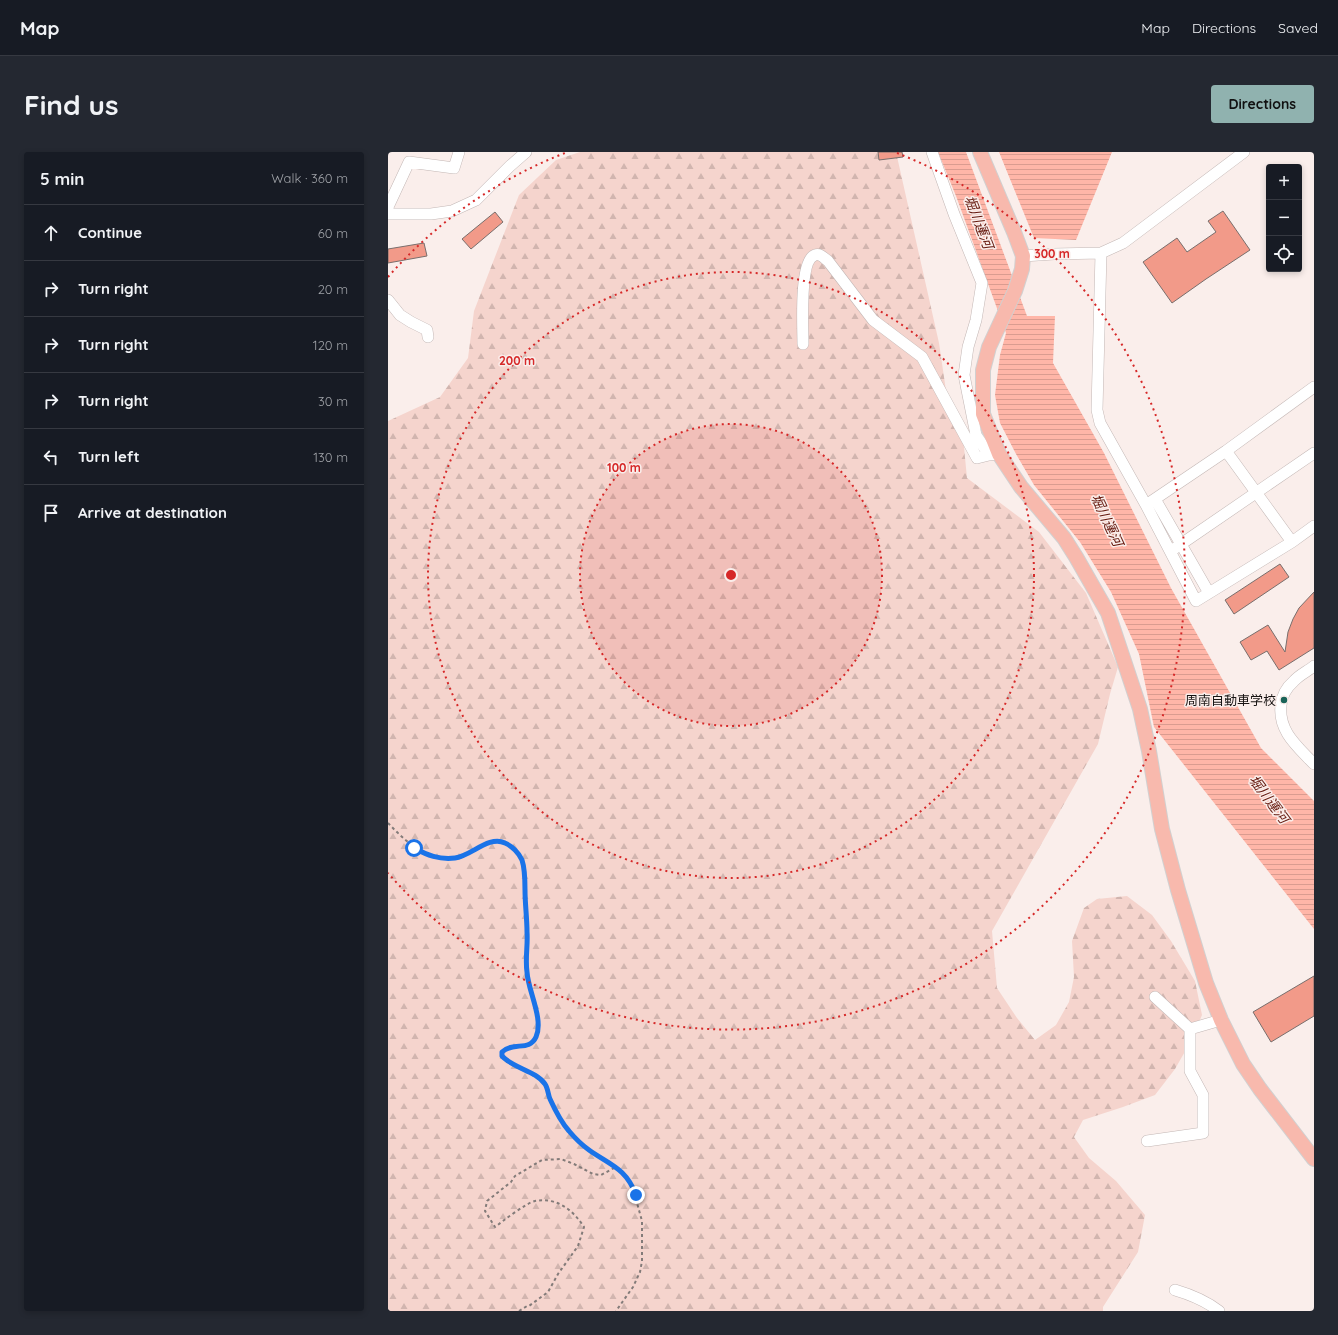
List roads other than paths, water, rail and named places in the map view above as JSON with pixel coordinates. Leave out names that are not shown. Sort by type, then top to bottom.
[{"type":"main road","points":[[980,152],[1022,262],[1015,291],[989,347],[983,370],[983,414],[994,455],[1064,538],[1108,613],[1140,710],[1149,751],[1162,829],[1178,890],[1206,983],[1221,1020],[1243,1064],[1260,1089],[1314,1159]]},
{"type":"street","points":[[388,207],[409,162],[454,168],[459,152]]},
{"type":"street","points":[[388,214],[431,214],[452,211],[476,200],[526,152]]},
{"type":"street","points":[[932,152],[954,214],[982,283],[976,320],[968,347],[964,375],[976,435],[994,455]]},
{"type":"street","points":[[1022,262],[1054,254],[1101,253],[1123,243],[1244,152]]},
{"type":"street","points":[[1101,253],[1097,410],[1100,423],[1150,502],[1181,545],[1209,593]]},
{"type":"street","points":[[803,344],[802,290],[807,266],[811,257],[816,254],[828,261],[873,320],[922,357],[977,458],[994,455]]},
{"type":"street","points":[[388,300],[400,315],[427,330],[428,337]]},
{"type":"street","points":[[1150,502],[1226,451],[1314,387]]},
{"type":"street","points":[[1226,451],[1292,542]]},
{"type":"street","points":[[1171,551],[1314,453]]},
{"type":"street","points":[[1150,502],[1171,551],[1196,601],[1292,542],[1314,526]]},
{"type":"street","points":[[1314,666],[1294,680],[1282,696],[1280,712],[1282,726],[1290,739],[1314,764]]},
{"type":"street","points":[[1147,1141],[1203,1133],[1203,1095],[1190,1071],[1190,1029],[1155,997]]},
{"type":"street","points":[[1190,1029],[1221,1020]]},
{"type":"street","points":[[1175,1290],[1192,1295],[1208,1303],[1219,1311]]},
{"type":"water","name":"堀川運河","points":[[938,152],[966,152],[1027,316],[1055,316],[1053,363],[1104,453],[1171,588],[1261,748],[1314,801],[1314,929],[1154,727],[1139,654],[1111,592],[1080,542],[1034,485],[1000,423],[995,395],[1000,355],[1006,333],[956,196]]},
{"type":"water","points":[[999,152],[1112,152],[1076,240],[1034,238]]},
{"type":"place","name":"周南自動車学校","points":[[1284,700]]}]
